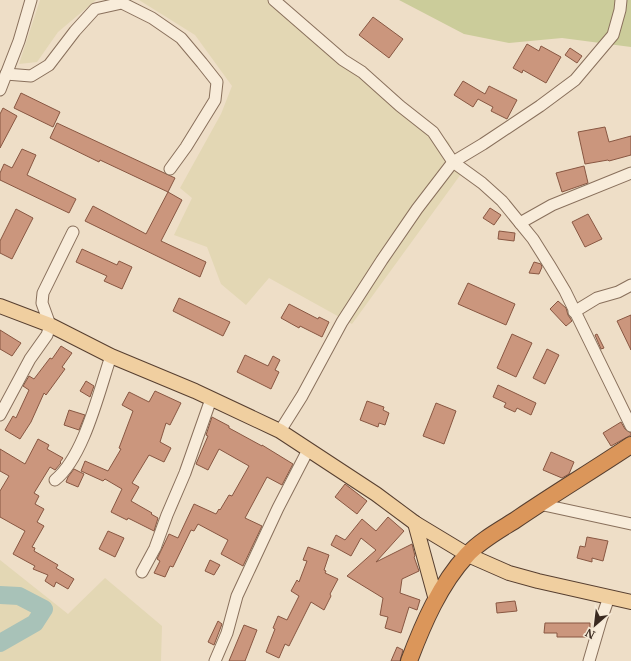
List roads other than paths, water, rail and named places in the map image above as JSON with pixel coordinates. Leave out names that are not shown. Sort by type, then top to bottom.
[{"type":"highway","points":[[409,661],[436,600],[448,580],[468,555],[484,541],[631,445]]},
{"type":"main road","points":[[0,306],[50,325],[111,356],[211,399],[280,431],[376,494],[415,523],[468,555],[509,573],[631,602]]},
{"type":"main road","points":[[415,523],[436,600]]},
{"type":"street","points":[[0,90],[19,41],[31,0]]},
{"type":"street","points":[[274,0],[338,56],[362,72],[400,106],[433,132],[453,162],[482,183],[502,201],[533,239],[565,291],[631,426]]},
{"type":"street","points":[[280,431],[302,396],[342,322],[374,272],[417,209],[453,162],[540,106],[575,80],[613,35],[620,10],[621,0]]},
{"type":"street","points":[[6,74],[32,76],[49,65],[75,31],[95,9],[122,3],[152,18],[181,38],[217,82],[215,100],[170,169]]},
{"type":"street","points":[[520,223],[552,205],[631,173]]},
{"type":"street","points":[[0,415],[30,359],[47,335],[50,325],[42,303],[43,293],[73,232]]},
{"type":"street","points":[[574,312],[597,298],[618,292],[631,285]]},
{"type":"street","points":[[55,480],[63,473],[88,428],[111,356]]},
{"type":"street","points":[[142,572],[155,548],[167,515],[186,473],[211,399]]},
{"type":"street","points":[[215,661],[227,633],[237,596],[278,508],[308,450]]},
{"type":"street","points":[[539,504],[631,524]]},
{"type":"street","points":[[589,661],[609,597]]},
{"type":"waterway","points":[[0,595],[19,596],[44,609],[35,623],[0,643]]}]
